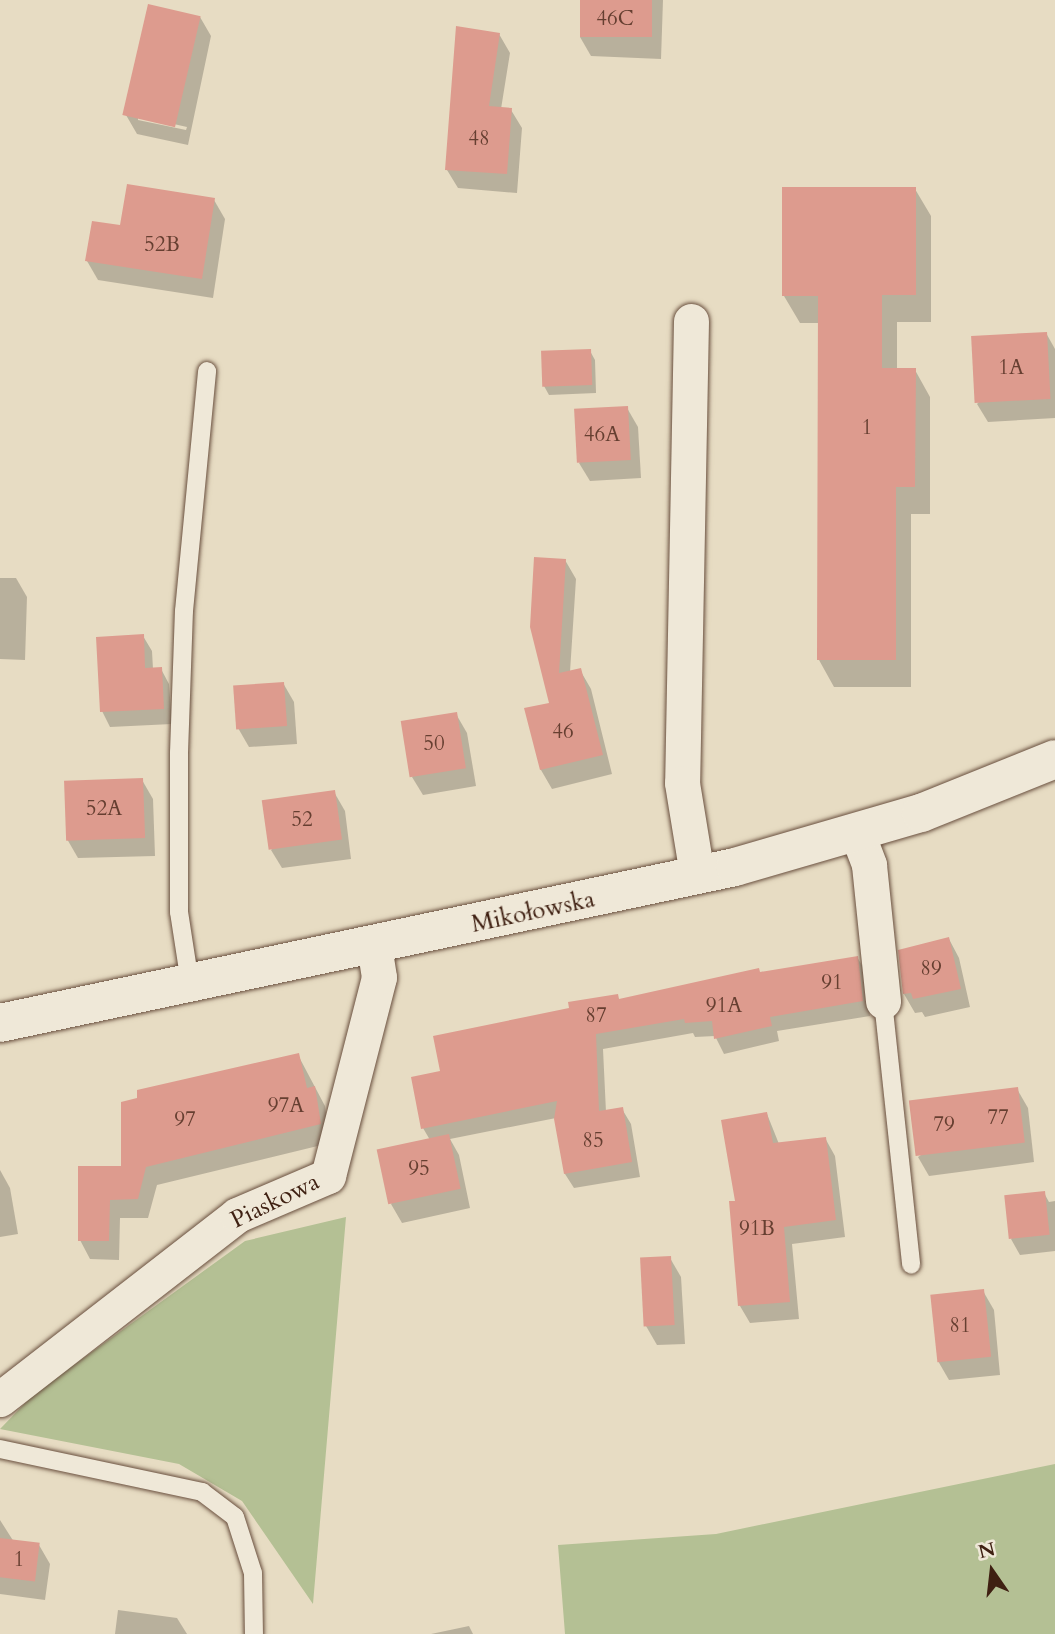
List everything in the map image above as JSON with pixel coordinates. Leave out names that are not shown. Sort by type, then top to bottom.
[{"type":"main road","name":"Mikołowska","points":[[0,1023],[697,875],[857,833],[980,791],[1055,759]]},
{"type":"street","points":[[691,321],[682,783],[697,875]]},
{"type":"street","points":[[857,833],[869,865],[883,1001]]},
{"type":"street","name":"Piaskowa","points":[[0,1399],[237,1215],[328,1176],[379,977],[374,944]]},
{"type":"lane","points":[[190,983],[179,912],[179,752],[184,611],[207,371]]},
{"type":"lane","points":[[883,1001],[911,1265]]},
{"type":"lane","points":[[0,1448],[202,1492],[235,1517],[253,1573],[254,1634]]},
{"type":"green space","points":[[346,1217],[313,1604],[242,1501],[179,1464],[0,1429],[34,1394],[245,1241]]},
{"type":"green space","points":[[1055,1464],[1055,1634],[565,1634],[558,1545],[716,1534]]},
{"type":"building","points":[[580,0],[652,0],[652,37],[580,37]]},
{"type":"building","points":[[148,4],[201,16],[175,127],[122,115]]},
{"type":"building","points":[[456,26],[500,33],[489,106],[512,108],[507,174],[445,170]]},
{"type":"building","points":[[127,184],[215,198],[202,279],[85,261],[92,221],[120,225]]},
{"type":"building","points":[[782,187],[916,187],[916,295],[882,295],[882,368],[916,368],[915,487],[896,487],[896,660],[817,660],[818,296],[782,296]]},
{"type":"building","points":[[1047,332],[1051,399],[975,403],[971,336]]},
{"type":"building","points":[[591,349],[592,385],[542,387],[541,351]]},
{"type":"building","points":[[628,406],[631,460],[577,463],[574,409]]},
{"type":"building","points":[[534,557],[566,559],[559,673],[581,668],[603,755],[540,770],[524,708],[549,703],[530,627]]},
{"type":"building","points":[[144,634],[145,668],[162,667],[164,709],[100,712],[96,637]]},
{"type":"building","points":[[284,682],[287,726],[236,729],[233,686]]},
{"type":"building","points":[[457,712],[466,768],[410,777],[401,721]]},
{"type":"building","points":[[143,778],[145,838],[66,841],[64,781]]},
{"type":"building","points":[[335,790],[342,840],[269,850],[262,800]]},
{"type":"building","points":[[949,937],[961,989],[913,999],[911,993],[903,994],[898,950]]},
{"type":"building","points":[[858,956],[863,1001],[770,1017],[772,1026],[714,1039],[712,1021],[685,1023],[684,1019],[596,1034],[599,1111],[623,1107],[632,1162],[564,1174],[554,1119],[557,1101],[421,1129],[411,1077],[440,1071],[433,1036],[569,1008],[568,1002],[618,994],[619,999],[759,968],[760,972]]},
{"type":"building","points":[[299,1053],[307,1088],[315,1086],[321,1124],[146,1167],[138,1199],[110,1200],[109,1241],[78,1241],[78,1166],[121,1166],[121,1102],[137,1098],[137,1090]]},
{"type":"building","points":[[1018,1087],[1025,1143],[916,1156],[909,1100]]},
{"type":"building","points":[[767,1112],[773,1143],[826,1137],[836,1220],[784,1227],[790,1302],[738,1306],[729,1201],[735,1201],[721,1120]]},
{"type":"building","points":[[449,1134],[461,1189],[388,1204],[377,1149]]},
{"type":"building","points":[[1045,1191],[1050,1235],[1009,1239],[1004,1195]]},
{"type":"building","points":[[671,1256],[675,1325],[644,1327],[640,1258]]},
{"type":"building","points":[[984,1289],[991,1357],[937,1362],[930,1295]]},
{"type":"building","points":[[0,1538],[40,1543],[35,1582],[0,1577]]}]
